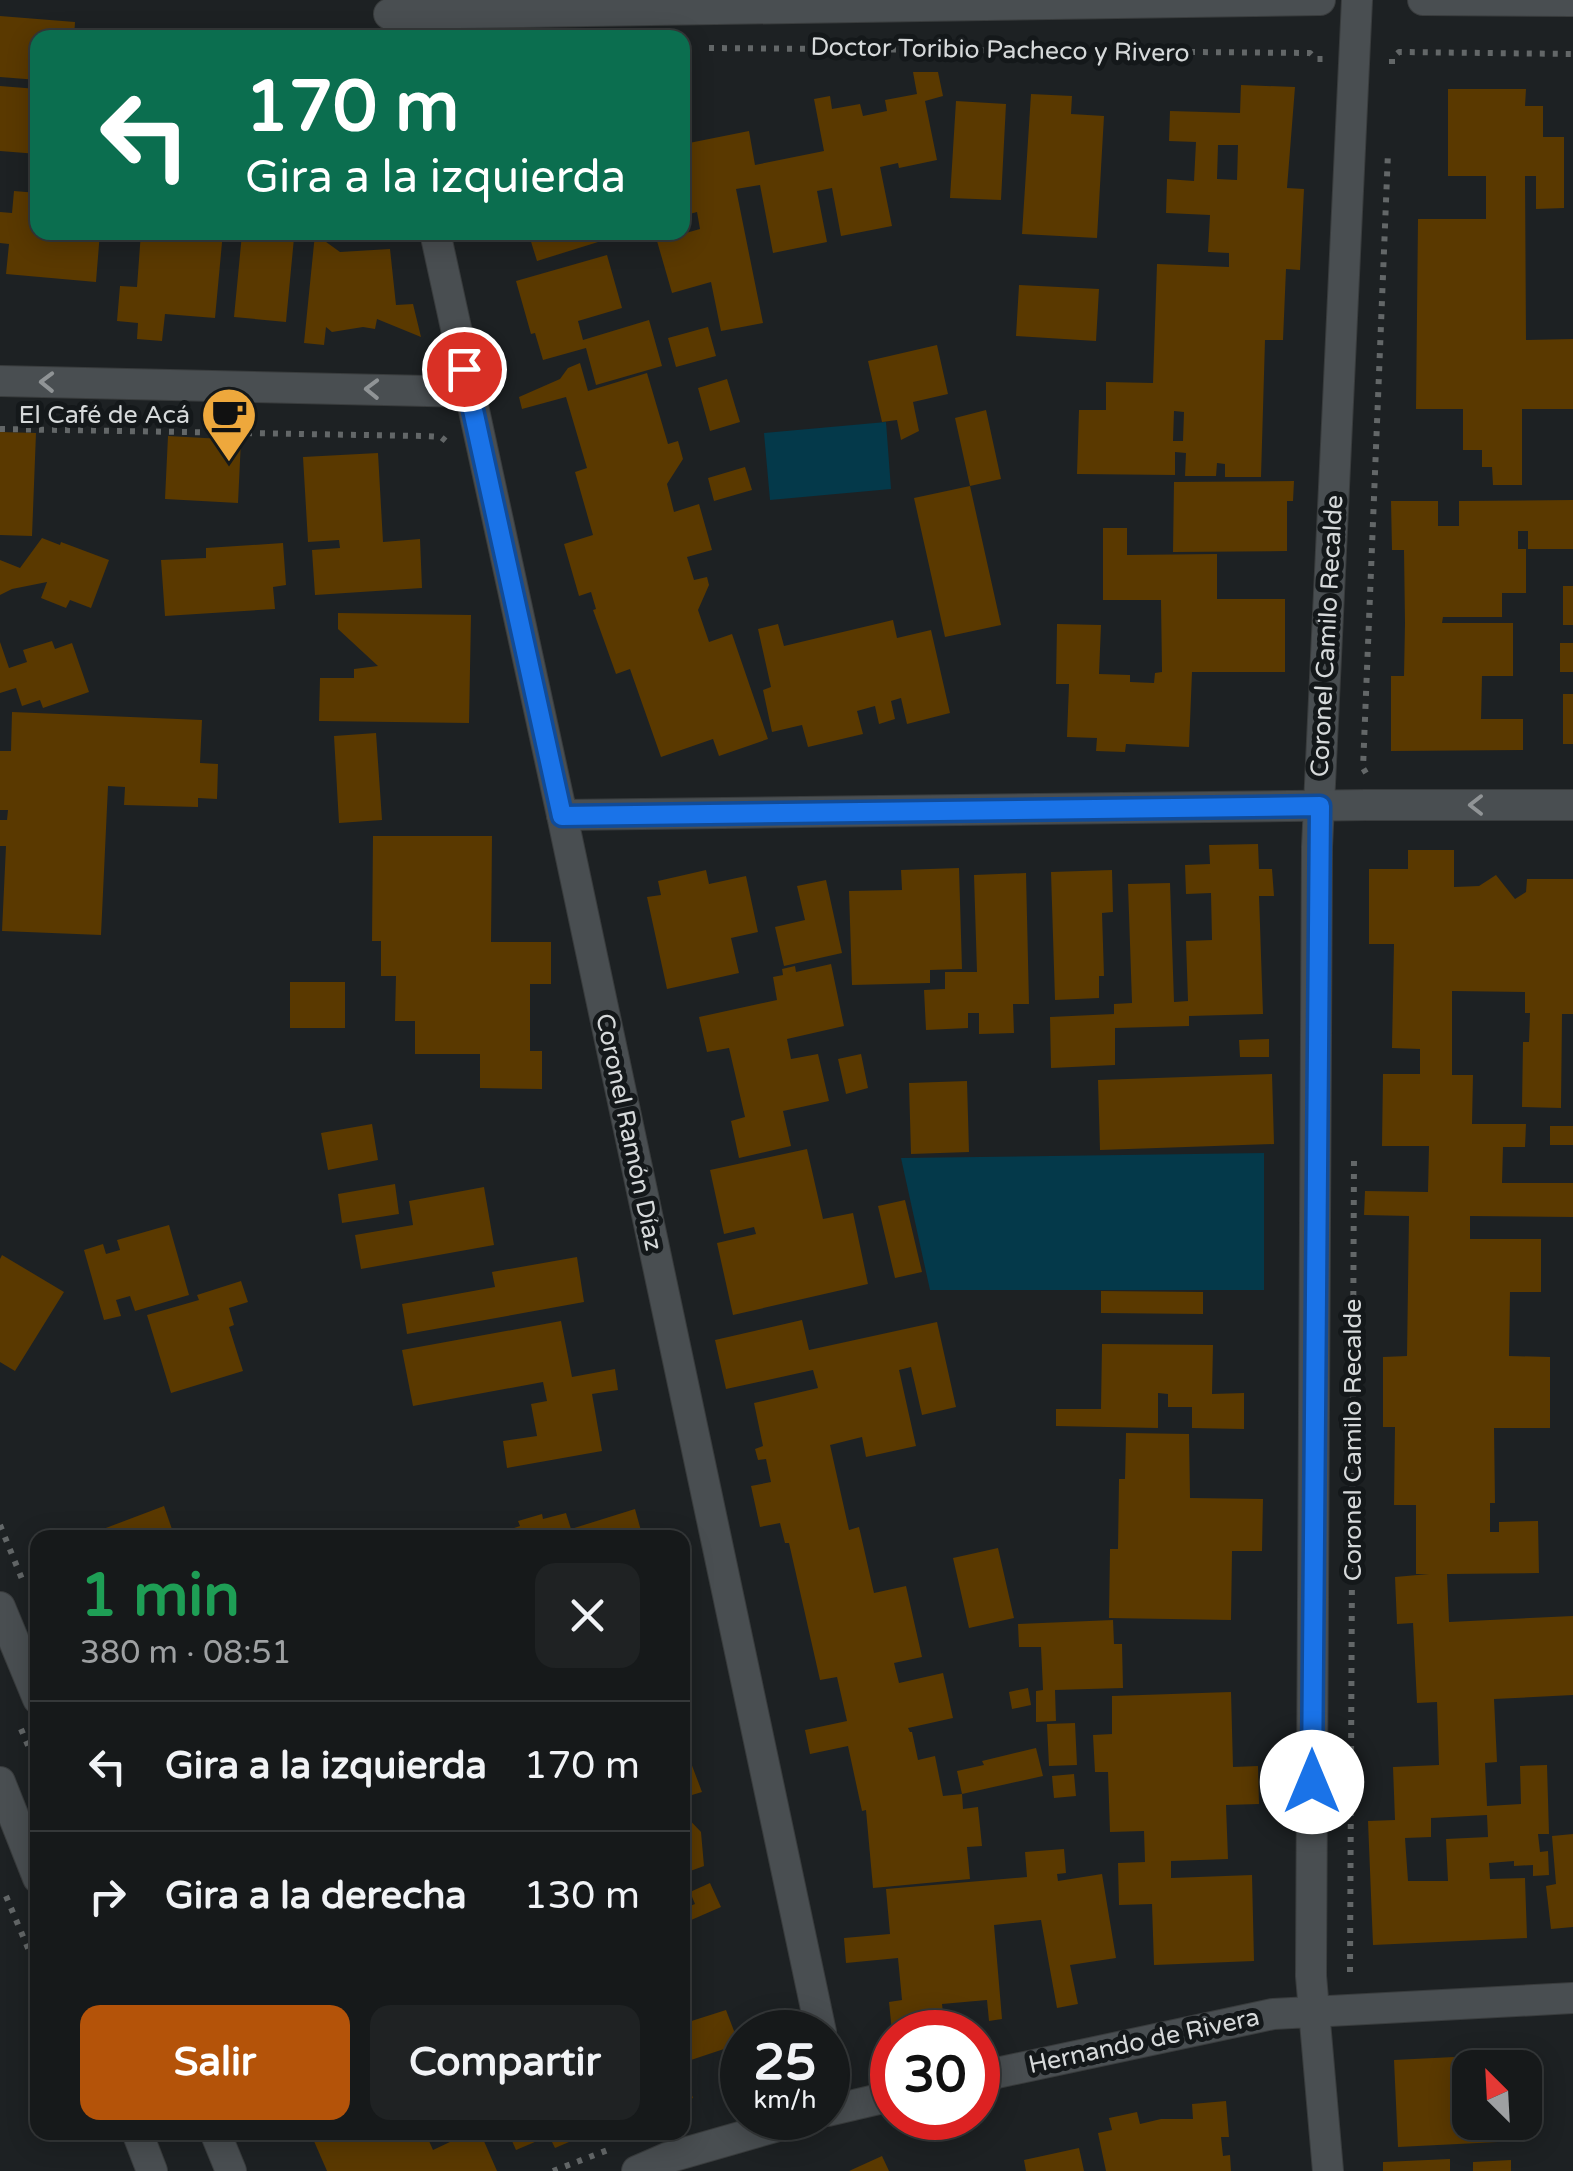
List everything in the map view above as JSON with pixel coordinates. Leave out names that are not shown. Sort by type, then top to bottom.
[{"type":"street","name":"Doctor Toribio Pacheco y Rivero","points":[[390,17],[1320,0]]},
{"type":"street","name":"Coronel Camilo Recalde","points":[[1328,2171],[1312,2011],[1320,806],[1357,0]]},
{"type":"street","points":[[1424,0],[1573,1]]},
{"type":"street","name":"Coronel Ramón Díaz","points":[[437,240],[816,2010]]},
{"type":"street","points":[[0,381],[470,392]]},
{"type":"street","points":[[562,816],[1573,805]]},
{"type":"street","points":[[0,1607],[30,1680]]},
{"type":"street","points":[[0,1782],[30,1858]]},
{"type":"street","name":"Hernando de Rivera","points":[[1000,2072],[1273,2014],[1573,1998]]},
{"type":"street","points":[[140,2140],[152,2171]]},
{"type":"street","points":[[218,2140],[231,2171]]},
{"type":"street","points":[[637,2171],[730,2140]]},
{"type":"path","name":"Doctor Toribio Pacheco y Rivero","points":[[702,48],[1310,53],[1316,59]]},
{"type":"path","points":[[1392,78],[1392,58],[1399,52],[1573,54]]},
{"type":"path","name":"Coronel Camilo Recalde","points":[[1368,776],[1363,768],[1389,137]]},
{"type":"path","points":[[423,427],[424,436]]},
{"type":"path","points":[[0,429],[424,436],[441,437],[450,445]]},
{"type":"path","name":"Coronel Camilo Recalde","points":[[1350,1972],[1354,1144]]},
{"type":"path","points":[[0,1525],[25,1587]]},
{"type":"path","points":[[0,1880],[30,1953]]},
{"type":"path","points":[[553,2171],[619,2145]]},
{"type":"shaded area","points":[[886,422],[891,489],[770,500],[764,433]]},
{"type":"shaded area","points":[[1264,1153],[1264,1290],[930,1290],[901,1158]]},
{"type":"building","points":[[0,16],[75,22],[74,30],[30,30],[30,79],[0,77]]},
{"type":"building","points":[[913,72],[938,72],[943,96],[925,101],[937,160],[899,168],[898,163],[880,167],[892,226],[841,236],[832,188],[817,191],[827,242],[773,253],[760,185],[736,189],[763,323],[721,331],[711,282],[672,293],[657,241],[690,240],[690,232],[700,229],[697,212],[690,214],[690,143],[749,131],[755,165],[824,151],[814,99],[830,96],[832,109],[860,104],[863,116],[887,111],[885,100],[917,94]]},
{"type":"building","points":[[1241,85],[1295,87],[1287,188],[1304,189],[1300,270],[1286,269],[1283,340],[1265,340],[1261,477],[1225,477],[1225,464],[1217,463],[1216,476],[1185,476],[1186,453],[1175,452],[1175,475],[1077,474],[1079,410],[1106,410],[1106,382],[1153,383],[1157,264],[1229,267],[1229,253],[1208,252],[1210,215],[1166,213],[1167,179],[1194,181],[1196,142],[1169,141],[1170,111],[1240,113]],"holes":[[[1218,145],[1238,145],[1237,180],[1217,179]],[[1174,411],[1184,412],[1183,441],[1173,441]]]},
{"type":"building","points":[[0,86],[30,88],[30,153],[0,151]]},
{"type":"building","points":[[1448,89],[1526,89],[1525,106],[1543,106],[1543,137],[1564,137],[1564,208],[1536,209],[1536,176],[1525,176],[1526,340],[1573,339],[1573,409],[1522,409],[1522,485],[1493,485],[1492,467],[1482,467],[1482,450],[1463,450],[1463,409],[1416,409],[1418,219],[1486,219],[1486,176],[1448,176]]},
{"type":"building","points":[[1031,94],[1072,96],[1071,114],[1104,116],[1097,238],[1022,234]]},
{"type":"building","points":[[956,101],[1006,104],[1001,200],[950,198]]},
{"type":"building","points":[[14,191],[30,192],[30,240],[99,240],[96,282],[6,274],[9,244],[0,243],[0,212],[12,213]]},
{"type":"building","points":[[140,240],[222,240],[215,318],[165,314],[162,341],[137,339],[138,323],[117,321],[120,286],[137,287]]},
{"type":"building","points":[[241,240],[294,240],[286,322],[234,317]]},
{"type":"building","points":[[314,240],[323,240],[340,252],[390,249],[396,305],[413,304],[421,337],[377,319],[375,329],[332,332],[326,327],[324,345],[304,343]]},
{"type":"building","points":[[530,240],[604,240],[537,261]]},
{"type":"building","points":[[607,255],[622,308],[578,321],[583,340],[649,320],[662,366],[596,385],[586,348],[543,360],[516,281]]},
{"type":"building","points":[[1019,285],[1099,289],[1096,341],[1016,336]]},
{"type":"building","points":[[708,327],[716,356],[676,367],[668,338]]},
{"type":"building","points":[[937,345],[948,394],[913,402],[919,431],[901,440],[897,420],[882,422],[868,361]]},
{"type":"building","points":[[580,363],[588,391],[647,373],[668,444],[678,441],[683,459],[667,484],[674,512],[699,504],[712,550],[687,557],[694,580],[707,577],[709,585],[698,610],[709,642],[732,634],[768,739],[719,756],[713,739],[661,757],[630,669],[616,674],[593,610],[596,609],[591,592],[579,596],[564,544],[593,535],[575,472],[587,468],[566,397],[522,409],[519,397],[560,379],[568,368]]},
{"type":"building","points":[[727,379],[740,422],[710,431],[698,388]]},
{"type":"building","points":[[986,410],[1001,479],[970,486],[955,418]]},
{"type":"building","points":[[0,432],[36,433],[32,536],[0,535]]},
{"type":"building","points":[[168,436],[241,440],[238,503],[165,499]]},
{"type":"building","points":[[378,453],[383,542],[420,539],[422,588],[315,595],[312,550],[340,548],[339,540],[308,542],[303,457]]},
{"type":"building","points":[[745,467],[752,490],[714,501],[708,478]]},
{"type":"building","points":[[1294,481],[1293,501],[1287,501],[1287,551],[1173,552],[1174,482]]},
{"type":"building","points":[[970,486],[1001,625],[945,637],[914,498]]},
{"type":"building","points":[[1573,500],[1573,549],[1528,549],[1528,531],[1518,531],[1518,549],[1526,549],[1526,593],[1502,593],[1502,617],[1443,617],[1442,623],[1513,623],[1513,676],[1482,676],[1481,719],[1523,719],[1523,750],[1391,751],[1391,676],[1404,676],[1405,623],[1404,550],[1392,550],[1391,501],[1438,501],[1438,526],[1459,526],[1459,501]]},
{"type":"building","points":[[1103,528],[1127,528],[1127,555],[1217,554],[1217,599],[1285,599],[1285,672],[1192,672],[1189,747],[1126,744],[1125,752],[1096,751],[1097,738],[1067,737],[1069,684],[1056,684],[1057,624],[1101,625],[1099,674],[1130,675],[1130,682],[1154,683],[1155,673],[1162,672],[1161,600],[1103,600]]},
{"type":"building","points":[[42,538],[109,560],[91,608],[70,600],[66,608],[41,598],[47,582],[0,595],[0,560],[20,568]]},
{"type":"building","points":[[283,543],[286,585],[273,587],[275,609],[165,616],[161,560],[206,558],[206,548]]},
{"type":"building","points":[[1563,586],[1573,586],[1573,625],[1563,625]]},
{"type":"building","points":[[338,613],[471,615],[469,723],[319,721],[320,678],[354,678],[354,669],[378,666],[338,629]]},
{"type":"building","points":[[893,620],[897,638],[931,630],[950,713],[907,724],[901,698],[891,701],[895,719],[879,724],[875,706],[857,711],[863,734],[808,747],[802,725],[772,732],[763,690],[771,687],[758,629],[778,624],[784,646]]},
{"type":"building","points":[[52,641],[55,649],[72,643],[89,692],[43,708],[40,700],[22,706],[16,688],[0,693],[0,642],[9,668],[27,662],[23,650]]},
{"type":"building","points":[[1560,643],[1573,643],[1573,672],[1560,672]]},
{"type":"building","points":[[1563,694],[1573,694],[1573,744],[1563,744]]},
{"type":"building","points":[[12,712],[202,720],[200,763],[218,764],[217,799],[198,798],[198,807],[124,805],[125,787],[108,786],[101,935],[2,931],[6,846],[0,846],[0,820],[7,820],[8,810],[0,810],[0,751],[11,751]]},
{"type":"building","points":[[376,733],[382,820],[339,823],[334,736]]},
{"type":"building","points":[[373,836],[492,836],[491,942],[551,942],[551,984],[530,984],[530,1051],[542,1051],[542,1089],[480,1088],[480,1054],[415,1054],[415,1021],[395,1021],[396,976],[381,976],[381,941],[372,941]]},
{"type":"building","points":[[1258,844],[1259,869],[1272,869],[1274,896],[1259,896],[1263,1014],[1189,1016],[1189,1026],[1115,1028],[1115,1065],[1051,1068],[1050,1017],[1114,1014],[1114,1004],[1132,1003],[1128,884],[1170,883],[1174,1002],[1188,1001],[1186,941],[1212,940],[1211,893],[1186,894],[1185,865],[1210,864],[1209,845]]},
{"type":"building","points":[[1408,850],[1454,850],[1454,887],[1479,886],[1496,875],[1515,899],[1526,892],[1527,879],[1573,879],[1573,1014],[1562,1014],[1561,1108],[1522,1107],[1523,1042],[1529,1042],[1530,1013],[1525,1013],[1525,992],[1452,991],[1452,1075],[1473,1075],[1472,1124],[1526,1124],[1525,1147],[1503,1147],[1502,1183],[1573,1183],[1573,1217],[1470,1216],[1470,1239],[1541,1239],[1541,1292],[1510,1292],[1509,1356],[1550,1357],[1550,1428],[1494,1428],[1495,1503],[1490,1503],[1490,1532],[1499,1532],[1499,1522],[1538,1521],[1539,1573],[1447,1574],[1449,1622],[1573,1616],[1573,1695],[1494,1699],[1497,1762],[1485,1763],[1487,1806],[1521,1804],[1520,1766],[1547,1765],[1549,1834],[1538,1834],[1540,1852],[1548,1851],[1549,1875],[1533,1876],[1533,1865],[1514,1866],[1514,1861],[1489,1863],[1490,1879],[1525,1878],[1527,1938],[1373,1945],[1368,1821],[1395,1820],[1393,1767],[1439,1765],[1437,1702],[1417,1703],[1413,1623],[1397,1624],[1395,1577],[1429,1574],[1416,1574],[1416,1505],[1394,1505],[1395,1427],[1383,1427],[1383,1357],[1407,1356],[1409,1216],[1364,1215],[1365,1191],[1428,1192],[1429,1146],[1382,1146],[1383,1074],[1420,1074],[1420,1049],[1392,1048],[1394,944],[1369,944],[1369,869],[1408,869]],"holes":[[[1487,1815],[1488,1837],[1446,1839],[1448,1881],[1408,1881],[1405,1838],[1431,1837],[1431,1818]]]},
{"type":"building","points":[[959,868],[962,969],[930,970],[930,983],[852,985],[849,891],[902,890],[901,870]]},
{"type":"building","points":[[706,870],[709,884],[746,876],[758,932],[731,938],[739,973],[667,989],[647,897],[661,895],[658,881]]},
{"type":"building","points":[[1112,870],[1113,912],[1102,913],[1104,976],[1099,976],[1099,998],[1055,1000],[1051,872]]},
{"type":"building","points":[[1026,873],[1029,1004],[1013,1004],[1014,1033],[979,1034],[979,1013],[968,1013],[968,1028],[926,1030],[924,990],[945,989],[945,972],[977,972],[974,875]]},
{"type":"building","points":[[826,880],[842,953],[784,966],[775,927],[805,920],[797,886]]},
{"type":"building","points":[[831,964],[844,1026],[787,1039],[791,1059],[818,1054],[829,1101],[783,1111],[791,1146],[739,1158],[731,1121],[745,1117],[729,1048],[707,1052],[699,1017],[777,1000],[773,977],[783,975],[782,969],[795,966],[796,972]]},
{"type":"building","points":[[290,982],[345,982],[345,1028],[290,1028]]},
{"type":"building","points":[[1269,1039],[1269,1057],[1240,1057],[1239,1040]]},
{"type":"building","points":[[861,1054],[868,1088],[846,1094],[838,1059]]},
{"type":"building","points":[[1272,1074],[1274,1144],[1100,1150],[1098,1080]]},
{"type":"building","points":[[967,1081],[969,1152],[911,1154],[909,1083]]},
{"type":"building","points":[[372,1124],[378,1160],[328,1170],[321,1133]]},
{"type":"building","points":[[1550,1126],[1573,1126],[1573,1145],[1550,1145]]},
{"type":"building","points":[[807,1149],[823,1219],[853,1213],[868,1284],[733,1315],[717,1243],[756,1234],[754,1227],[724,1234],[710,1170]]},
{"type":"building","points":[[395,1184],[399,1214],[342,1223],[338,1194]]},
{"type":"building","points":[[484,1187],[494,1245],[361,1269],[355,1235],[413,1225],[409,1201]]},
{"type":"building","points":[[905,1200],[922,1272],[895,1278],[878,1206]]},
{"type":"building","points":[[169,1225],[189,1295],[135,1311],[130,1296],[116,1300],[121,1316],[104,1320],[84,1250],[103,1244],[106,1254],[120,1250],[117,1240]]},
{"type":"building","points":[[2,1255],[64,1292],[15,1371],[0,1362]]},
{"type":"building","points":[[577,1257],[584,1302],[407,1334],[402,1304],[495,1287],[492,1272]]},
{"type":"building","points":[[241,1281],[248,1302],[229,1308],[234,1325],[229,1327],[243,1371],[171,1393],[147,1315],[199,1300],[197,1295]]},
{"type":"building","points":[[1101,1291],[1203,1292],[1203,1314],[1101,1313]]},
{"type":"building","points":[[802,1320],[809,1350],[937,1322],[956,1407],[922,1415],[911,1367],[899,1370],[916,1446],[866,1457],[862,1437],[830,1445],[849,1530],[859,1527],[874,1593],[906,1586],[922,1657],[894,1663],[899,1683],[943,1673],[953,1718],[908,1728],[918,1760],[935,1756],[943,1796],[962,1794],[963,1809],[978,1807],[982,1846],[967,1847],[970,1879],[873,1888],[866,1810],[862,1811],[848,1746],[810,1754],[805,1730],[847,1721],[837,1677],[820,1680],[789,1543],[785,1543],[780,1523],[760,1527],[751,1486],[771,1482],[766,1459],[758,1460],[755,1449],[763,1446],[754,1403],[818,1388],[813,1370],[726,1389],[715,1340]]},
{"type":"building","points":[[561,1321],[572,1377],[615,1369],[618,1390],[592,1394],[602,1451],[507,1468],[503,1441],[537,1436],[531,1404],[547,1401],[543,1382],[413,1406],[402,1350]]},
{"type":"building","points":[[1102,1344],[1213,1345],[1212,1394],[1244,1393],[1244,1429],[1192,1428],[1192,1407],[1168,1407],[1168,1394],[1158,1393],[1158,1428],[1056,1426],[1056,1409],[1101,1409]]},
{"type":"building","points":[[1126,1433],[1189,1434],[1190,1498],[1263,1499],[1262,1551],[1232,1551],[1231,1620],[1109,1618],[1110,1549],[1118,1549],[1119,1479],[1125,1479]]},
{"type":"building","points":[[164,1506],[172,1530],[101,1530]]},
{"type":"building","points":[[635,1509],[641,1530],[508,1530],[520,1526],[518,1521],[566,1513],[571,1529]]},
{"type":"building","points":[[998,1548],[1014,1618],[969,1628],[953,1558]]},
{"type":"building","points":[[1113,1620],[1114,1644],[1122,1644],[1123,1688],[1055,1690],[1056,1721],[1036,1722],[1036,1691],[1043,1690],[1041,1647],[1019,1647],[1018,1624]]},
{"type":"building","points":[[1028,1688],[1031,1705],[1012,1709],[1009,1692]]},
{"type":"building","points":[[1231,1692],[1233,1767],[1258,1766],[1259,1804],[1226,1805],[1228,1859],[1171,1861],[1171,1878],[1252,1875],[1254,1961],[1154,1965],[1152,1904],[1119,1905],[1118,1863],[1145,1862],[1144,1831],[1110,1832],[1108,1772],[1095,1772],[1093,1735],[1112,1734],[1112,1696]]},
{"type":"building","points":[[1075,1723],[1077,1765],[1049,1766],[1047,1724]]},
{"type":"building","points":[[1036,1748],[1043,1776],[962,1794],[957,1771]]},
{"type":"building","points":[[690,1760],[702,1792],[690,1796]]},
{"type":"building","points":[[1074,1774],[1076,1796],[1054,1798],[1052,1776]]},
{"type":"building","points":[[690,1820],[701,1832],[704,1866],[690,1871]]},
{"type":"building","points":[[1573,1834],[1573,1927],[1551,1929],[1546,1886],[1556,1884],[1552,1836]]},
{"type":"building","points":[[1064,1849],[1066,1873],[1057,1874],[1058,1881],[1102,1874],[1116,1958],[1070,1965],[1078,2004],[1057,2008],[1041,1920],[994,1925],[1002,2019],[1000,2010],[988,2010],[987,2000],[942,2004],[943,2010],[890,2010],[889,2002],[902,2000],[898,1958],[846,1963],[844,1938],[890,1934],[886,1889],[1027,1877],[1025,1852]]},
{"type":"building","points":[[710,1883],[721,1907],[690,1921],[690,1906],[695,1904],[690,1892]]},
{"type":"building","points":[[720,2012],[720,2050],[690,2060],[690,2021]]},
{"type":"building","points":[[1452,2057],[1452,2140],[1498,2142],[1398,2147],[1394,2060]]},
{"type":"building","points":[[1226,2101],[1229,2137],[1221,2137],[1223,2156],[1230,2155],[1231,2171],[1106,2171],[1098,2133],[1112,2130],[1109,2118],[1137,2112],[1140,2124],[1161,2119],[1193,2119],[1192,2104]]},
{"type":"building","points":[[313,2140],[429,2140],[433,2150],[454,2140],[483,2140],[497,2171],[327,2171]]},
{"type":"building","points":[[512,2140],[540,2140],[516,2150]]},
{"type":"building","points":[[551,2140],[574,2140],[555,2148]]},
{"type":"building","points":[[1079,2148],[1084,2171],[1026,2171],[1024,2160]]},
{"type":"building","points":[[882,2156],[889,2171],[849,2171]]},
{"type":"building","points":[[1450,2159],[1450,2171],[1383,2171],[1383,2162]]},
{"type":"building","points":[[1511,2160],[1511,2171],[1473,2171],[1473,2162]]},
{"type":"place","name":"El Café de Acá","points":[[229,464]]},
{"type":"route","points":[[464,369],[562,816],[1320,806],[1312,1782]]}]
